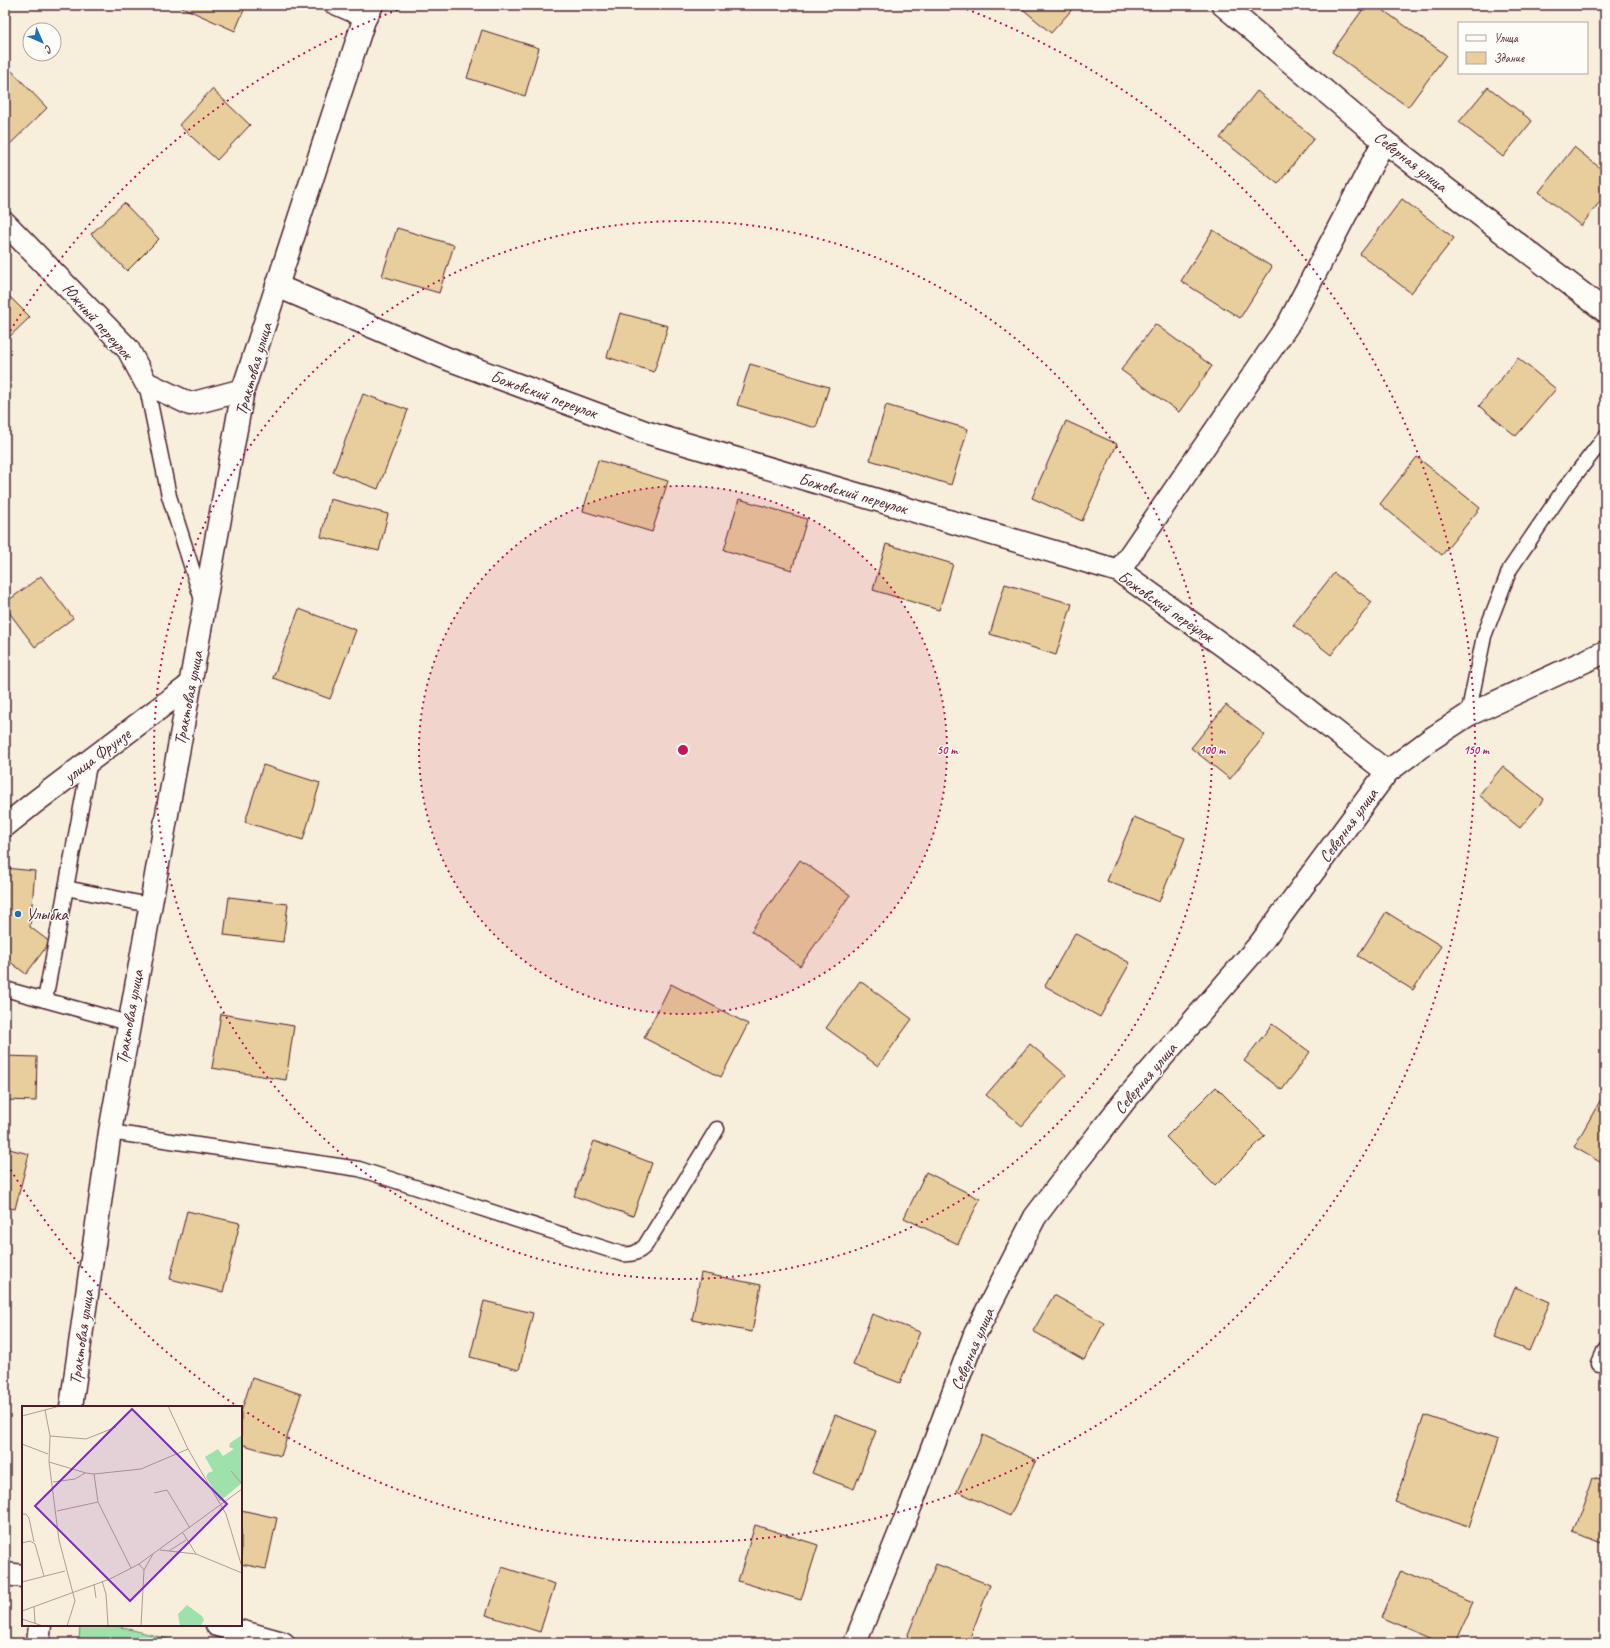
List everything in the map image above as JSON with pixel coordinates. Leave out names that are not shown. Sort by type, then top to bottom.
[{"type":"street","name":"Северная улица","points":[[1223,5],[1384,141],[1605,310]]},
{"type":"street","name":"Трактовая улица","points":[[71,1406],[110,1132],[128,1023],[243,390],[368,13]]},
{"type":"street","points":[[1119,571],[1289,322],[1384,141]]},
{"type":"street","name":"Южный переулок","points":[[5,223],[128,349],[146,383]]},
{"type":"street","name":"Божовский переулок","points":[[277,286],[448,359],[645,432],[1119,571],[1252,667],[1387,772]]},
{"type":"street","points":[[146,383],[190,404],[243,390]]},
{"type":"street","name":"Северная улица","points":[[855,1643],[911,1505],[975,1334],[1035,1217],[1126,1099],[1260,944],[1387,772],[1431,739],[1468,715],[1605,652]]},
{"type":"street","name":"улица Фрунзе","points":[[5,826],[190,685]]},
{"type":"street","points":[[5,1574],[22,1576]]},
{"type":"street","points":[[38,1643],[40,1626]]},
{"type":"street","points":[[221,1626],[283,1643]]},
{"type":"lane","points":[[330,5],[368,13]]},
{"type":"lane","points":[[146,383],[170,496],[204,610]]},
{"type":"lane","points":[[1468,715],[1484,636],[1510,568],[1565,488],[1605,437]]},
{"type":"lane","points":[[45,1000],[90,760]]},
{"type":"lane","points":[[66,888],[149,905]]},
{"type":"lane","points":[[5,989],[128,1023]]},
{"type":"lane","points":[[110,1132],[359,1169],[563,1236],[622,1254],[631,1255],[645,1246],[717,1129]]},
{"type":"lane","points":[[1599,1363],[1605,1348]]},
{"type":"green space","points":[[80,1626],[117,1626],[184,1643],[79,1643]]},
{"type":"building","points":[[177,5],[246,5],[235,31]]},
{"type":"building","points":[[1018,5],[1076,5],[1051,33]]},
{"type":"building","points":[[1366,5],[1376,5],[1446,55],[1408,107],[1332,52]]},
{"type":"building","points":[[482,30],[539,48],[525,96],[467,78]]},
{"type":"building","points":[[9,68],[47,108],[5,149],[5,72]]},
{"type":"building","points":[[1488,87],[1532,121],[1503,157],[1459,122]]},
{"type":"building","points":[[212,89],[250,125],[217,160],[179,125]]},
{"type":"building","points":[[1257,91],[1314,138],[1278,184],[1220,138]]},
{"type":"building","points":[[1574,147],[1605,172],[1605,195],[1581,226],[1539,192]]},
{"type":"building","points":[[1402,199],[1454,238],[1411,293],[1360,254]]},
{"type":"building","points":[[124,203],[159,239],[127,271],[91,234]]},
{"type":"building","points":[[397,228],[454,245],[439,293],[382,276]]},
{"type":"building","points":[[1213,230],[1272,267],[1240,318],[1181,281]]},
{"type":"building","points":[[5,292],[30,317],[5,341]]},
{"type":"building","points":[[620,313],[668,326],[654,372],[607,357]]},
{"type":"building","points":[[1155,324],[1212,366],[1179,412],[1121,370]]},
{"type":"building","points":[[1518,358],[1556,389],[1516,436],[1479,406]]},
{"type":"building","points":[[750,364],[829,387],[816,428],[737,405]]},
{"type":"building","points":[[363,394],[408,410],[378,489],[333,472]]},
{"type":"building","points":[[886,405],[968,429],[951,485],[870,460]]},
{"type":"building","points":[[1066,421],[1117,444],[1082,521],[1032,498]]},
{"type":"building","points":[[1417,457],[1480,508],[1442,555],[1380,504]]},
{"type":"building","points":[[598,460],[668,481],[652,532],[583,511]]},
{"type":"building","points":[[330,499],[388,514],[379,551],[321,537]]},
{"type":"building","points":[[739,499],[807,519],[792,570],[724,550]]},
{"type":"building","points":[[886,544],[953,564],[939,610],[873,590]]},
{"type":"building","points":[[1334,573],[1372,602],[1331,655],[1293,625]]},
{"type":"building","points":[[41,576],[73,618],[35,647],[5,607],[5,603]]},
{"type":"building","points":[[1005,584],[1072,604],[1056,655],[990,634]]},
{"type":"building","points":[[299,609],[356,630],[330,699],[273,678]]},
{"type":"building","points":[[1226,705],[1265,735],[1230,779],[1191,748]]},
{"type":"building","points":[[263,765],[320,783],[303,840],[245,822]]},
{"type":"building","points":[[1503,766],[1544,799],[1520,828],[1479,795]]},
{"type":"building","points":[[1134,817],[1185,838],[1159,902],[1107,881]]},
{"type":"building","points":[[800,860],[850,895],[800,966],[751,931]]},
{"type":"building","points":[[5,868],[35,871],[30,927],[50,942],[26,974],[5,958]]},
{"type":"building","points":[[229,897],[288,904],[283,942],[224,935]]},
{"type":"building","points":[[1386,912],[1441,946],[1413,990],[1358,956]]},
{"type":"building","points":[[1075,933],[1130,963],[1100,1017],[1045,986]]},
{"type":"building","points":[[860,981],[912,1019],[878,1066],[826,1028]]},
{"type":"building","points":[[671,984],[748,1024],[721,1077],[644,1038]]},
{"type":"building","points":[[221,1014],[294,1026],[286,1080],[212,1068]]},
{"type":"building","points":[[1272,1024],[1310,1052],[1282,1090],[1244,1061]]},
{"type":"building","points":[[1605,1031],[1605,1040],[1601,1037]]},
{"type":"building","points":[[1030,1044],[1066,1075],[1022,1126],[986,1095]]},
{"type":"building","points":[[5,1056],[37,1057],[36,1101],[5,1100]]},
{"type":"building","points":[[1216,1087],[1265,1136],[1215,1186],[1166,1137]]},
{"type":"building","points":[[1605,1092],[1605,1165],[1574,1147]]},
{"type":"building","points":[[594,1141],[652,1163],[633,1216],[574,1196]]},
{"type":"building","points":[[5,1148],[29,1154],[15,1209],[5,1207]]},
{"type":"building","points":[[926,1172],[980,1199],[958,1244],[904,1218]]},
{"type":"building","points":[[187,1211],[240,1223],[223,1292],[170,1279]]},
{"type":"building","points":[[701,1273],[761,1285],[752,1332],[692,1320]]},
{"type":"building","points":[[1515,1287],[1550,1302],[1529,1351],[1494,1337]]},
{"type":"building","points":[[1054,1295],[1104,1323],[1084,1360],[1033,1331]]},
{"type":"building","points":[[484,1301],[533,1313],[519,1370],[470,1357]]},
{"type":"building","points":[[872,1314],[920,1332],[900,1383],[853,1365]]},
{"type":"building","points":[[252,1378],[301,1394],[281,1456],[242,1444],[242,1409]]},
{"type":"building","points":[[835,1415],[876,1431],[854,1489],[812,1473]]},
{"type":"building","points":[[1424,1415],[1498,1440],[1469,1527],[1395,1502]]},
{"type":"building","points":[[983,1435],[1036,1460],[1010,1516],[957,1491]]},
{"type":"building","points":[[1594,1477],[1605,1481],[1605,1544],[1574,1532]]},
{"type":"building","points":[[242,1510],[277,1518],[266,1569],[242,1564]]},
{"type":"building","points":[[755,1525],[818,1545],[801,1600],[738,1581]]},
{"type":"building","points":[[936,1564],[990,1585],[968,1643],[923,1643],[907,1637]]},
{"type":"building","points":[[502,1567],[555,1584],[540,1632],[486,1615]]},
{"type":"building","points":[[1401,1570],[1474,1601],[1455,1643],[1442,1643],[1381,1617]]},
{"type":"place","name":"Улыбка","points":[[18,914]]}]
